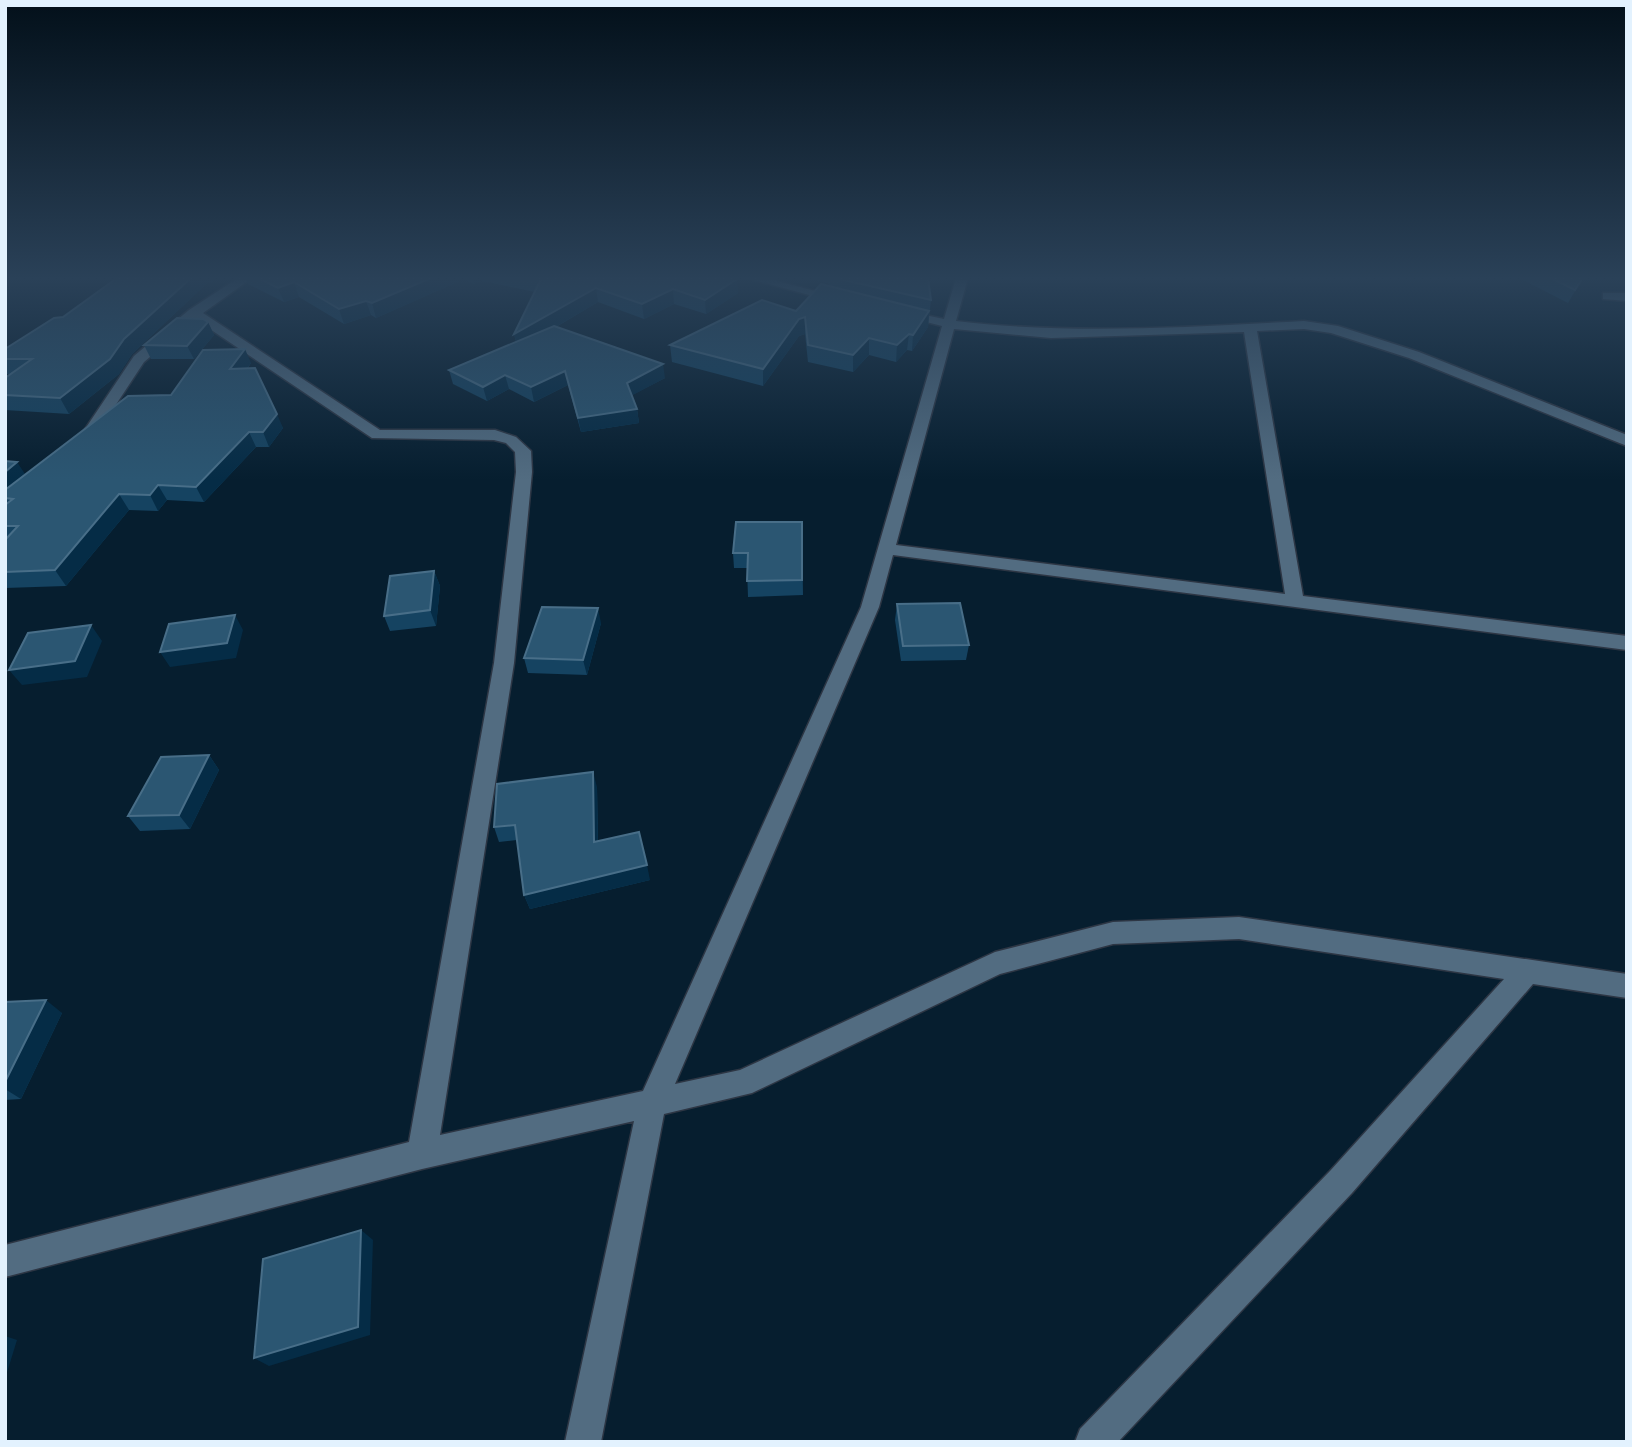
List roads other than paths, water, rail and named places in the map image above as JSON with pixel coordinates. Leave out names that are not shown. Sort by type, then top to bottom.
[{"type":"street","points":[[74,451],[99,422],[139,359],[155,346]]},
{"type":"street","points":[[243,346],[377,435],[495,435],[511,440],[523,451],[524,472],[504,663],[422,1154]]},
{"type":"street","points":[[583,1442],[652,1104],[870,607],[943,346]]},
{"type":"street","points":[[1253,346],[1295,601]]},
{"type":"street","points":[[1384,346],[1414,355],[1627,441]]},
{"type":"street","points":[[886,549],[1627,643]]},
{"type":"street","points":[[5,1261],[422,1154],[742,1083],[995,964],[1114,933],[1239,928],[1627,986]]},
{"type":"street","points":[[1093,1442],[1341,1182],[1528,971]]}]
